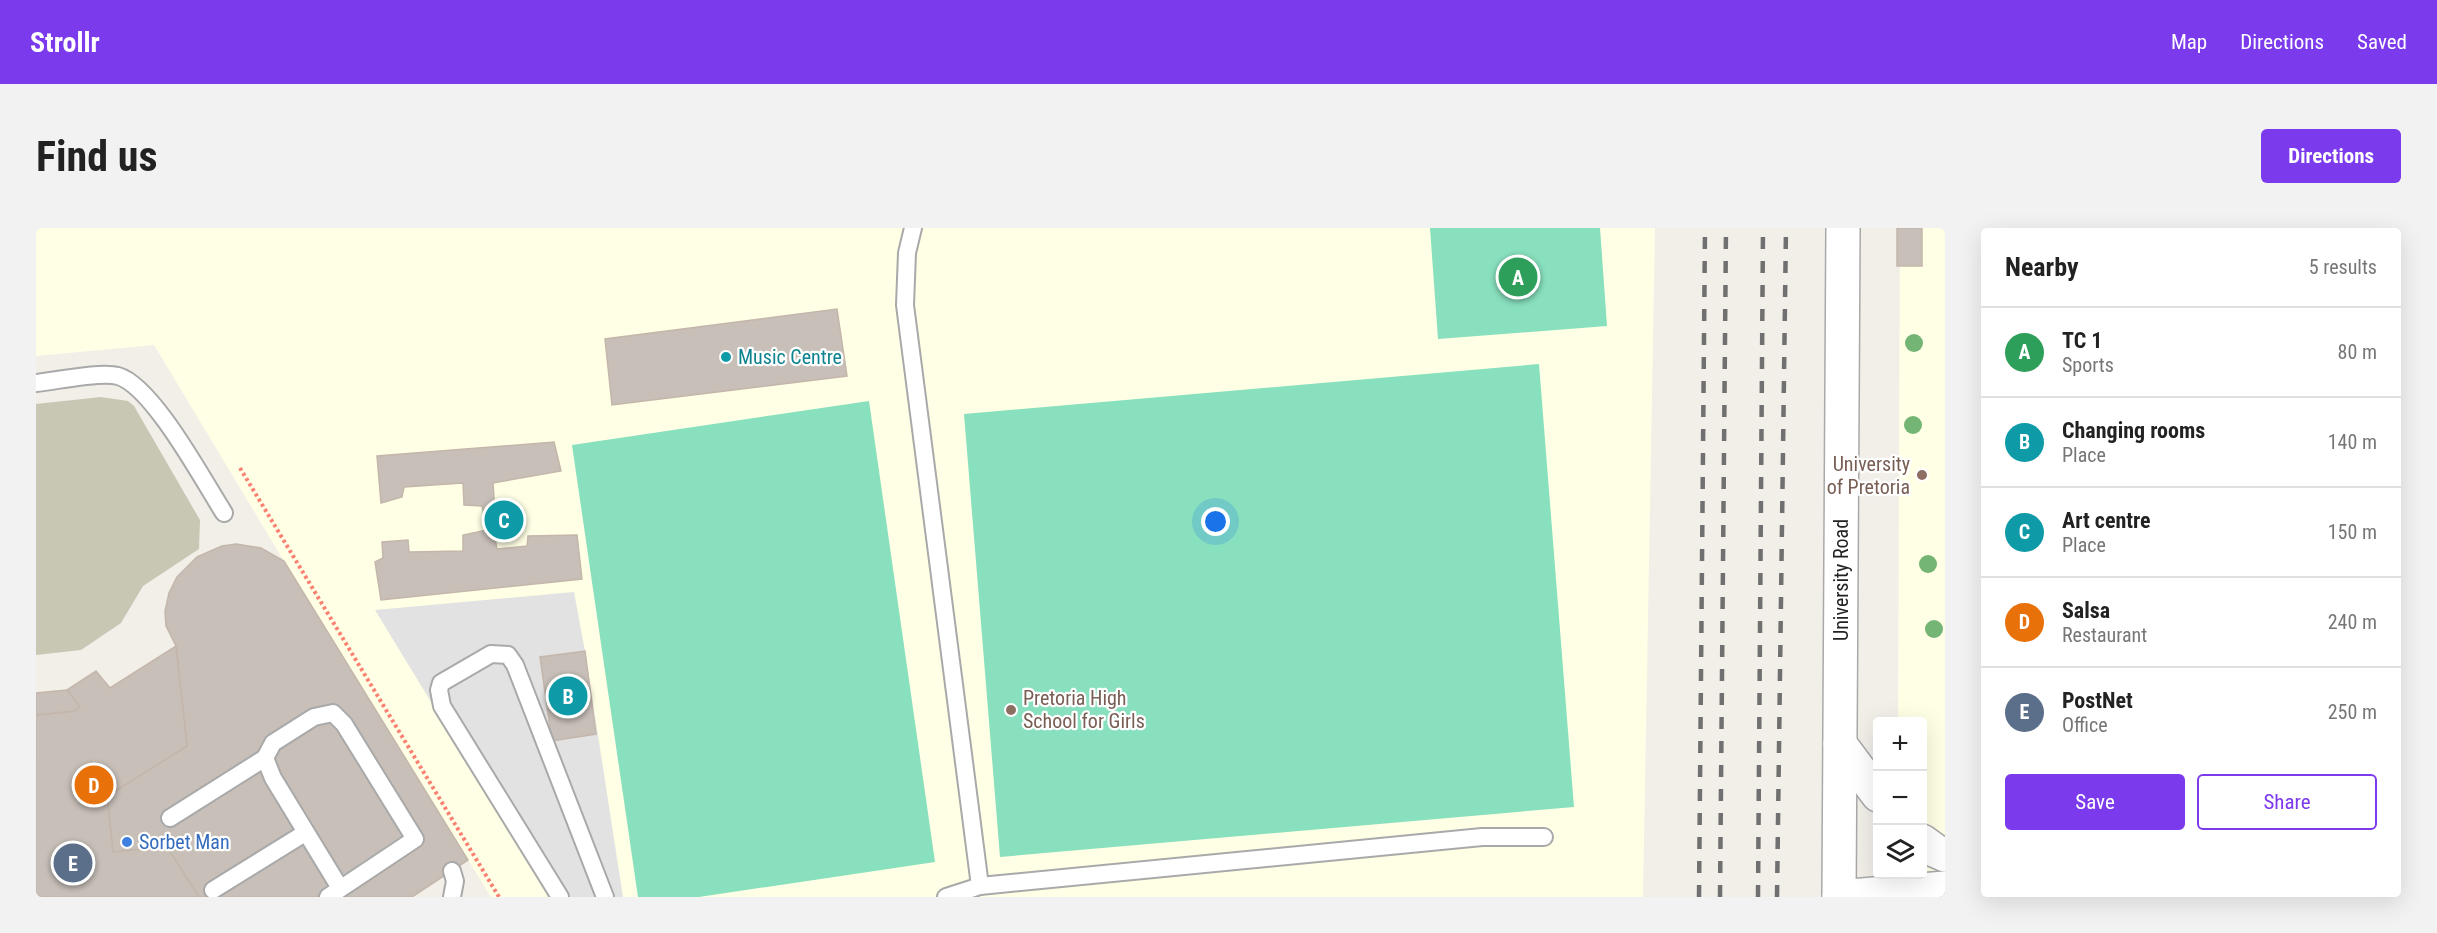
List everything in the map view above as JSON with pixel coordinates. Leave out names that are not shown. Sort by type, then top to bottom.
[{"type":"street","name":"University Road","points":[[1839,897],[1843,228]]},
{"type":"street","points":[[1840,744],[1873,788]]},
{"type":"street","points":[[1927,844],[1945,855]]},
{"type":"street","points":[[1839,897],[1945,888]]},
{"type":"lane","points":[[913,228],[907,253],[905,305],[980,886]]},
{"type":"lane","points":[[36,383],[118,376],[134,384],[153,404],[224,513]]},
{"type":"lane","points":[[560,897],[439,698],[441,683],[491,654],[508,655],[515,665],[604,897]]},
{"type":"lane","points":[[170,818],[266,758],[273,743],[314,717],[333,713],[344,724],[415,839],[334,893],[305,833],[273,778],[266,758]]},
{"type":"lane","points":[[213,890],[305,833]]},
{"type":"lane","points":[[946,897],[980,886],[1482,837],[1544,837]]},
{"type":"lane","points":[[452,871],[455,881],[452,897]]},
{"type":"path","points":[[240,468],[499,897]]},
{"type":"shaded area","name":"Pretoria High School for Girls","points":[[36,228],[1655,228],[1643,897],[491,897],[154,345],[36,356]]},
{"type":"shaded area","name":"University of Pretoria","points":[[1900,228],[1945,228],[1945,897],[1905,897],[1905,879],[1927,879],[1927,717],[1898,717]]},
{"type":"shaded area","points":[[101,397],[128,401],[134,406],[200,520],[199,549],[143,586],[121,623],[81,650],[36,655],[36,404]]},
{"type":"shaded area","points":[[574,592],[623,897],[550,897],[375,610]]},
{"type":"green space","points":[[1430,228],[1600,228],[1607,326],[1438,339]]},
{"type":"green space","points":[[1539,364],[1574,807],[1000,857],[964,414]]},
{"type":"green space","points":[[869,401],[935,862],[699,897],[638,897],[572,445]]},
{"type":"building","points":[[1897,228],[1922,228],[1922,266],[1897,266]]},
{"type":"building","name":"Music Centre","points":[[837,309],[847,376],[612,405],[605,339]]},
{"type":"building","points":[[554,442],[561,471],[493,483],[495,512],[524,511],[524,528],[494,533],[497,549],[527,546],[528,536],[577,535],[582,579],[381,600],[375,562],[383,558],[382,542],[408,540],[409,552],[463,551],[463,535],[487,530],[482,506],[464,505],[463,483],[404,487],[402,497],[381,503],[377,456]]},
{"type":"building","points":[[236,544],[261,548],[284,561],[468,860],[412,897],[199,897],[167,847],[113,852],[107,796],[187,746],[176,646],[166,626],[165,611],[169,593],[177,577],[197,557],[222,546]]},
{"type":"building","points":[[176,646],[187,746],[107,796],[113,852],[167,847],[199,897],[36,897],[36,715],[74,711],[80,707],[67,690],[96,671],[110,688]]},
{"type":"building","points":[[585,651],[596,734],[552,741],[540,657]]},
{"type":"building","points":[[67,690],[80,707],[74,711],[36,715],[36,693]]},
{"type":"railway","points":[[1699,897],[1705,228]]},
{"type":"railway","points":[[1720,897],[1726,228]]},
{"type":"railway","points":[[1758,897],[1763,228]]},
{"type":"railway","points":[[1777,897],[1786,228]]},
{"type":"place","name":"TC 1","points":[[1518,277]]},
{"type":"place","name":"Music Centre","points":[[726,357]]},
{"type":"place","name":"University of Pretoria","points":[[1922,475]]},
{"type":"place","name":"Art centre","points":[[504,520]]},
{"type":"place","name":"Changing rooms","points":[[568,696]]},
{"type":"place","name":"Pretoria High School for Girls","points":[[1011,710]]},
{"type":"place","name":"Salsa","points":[[94,785]]},
{"type":"place","name":"Sorbet Man","points":[[127,842]]},
{"type":"place","name":"PostNet","points":[[73,863]]}]
